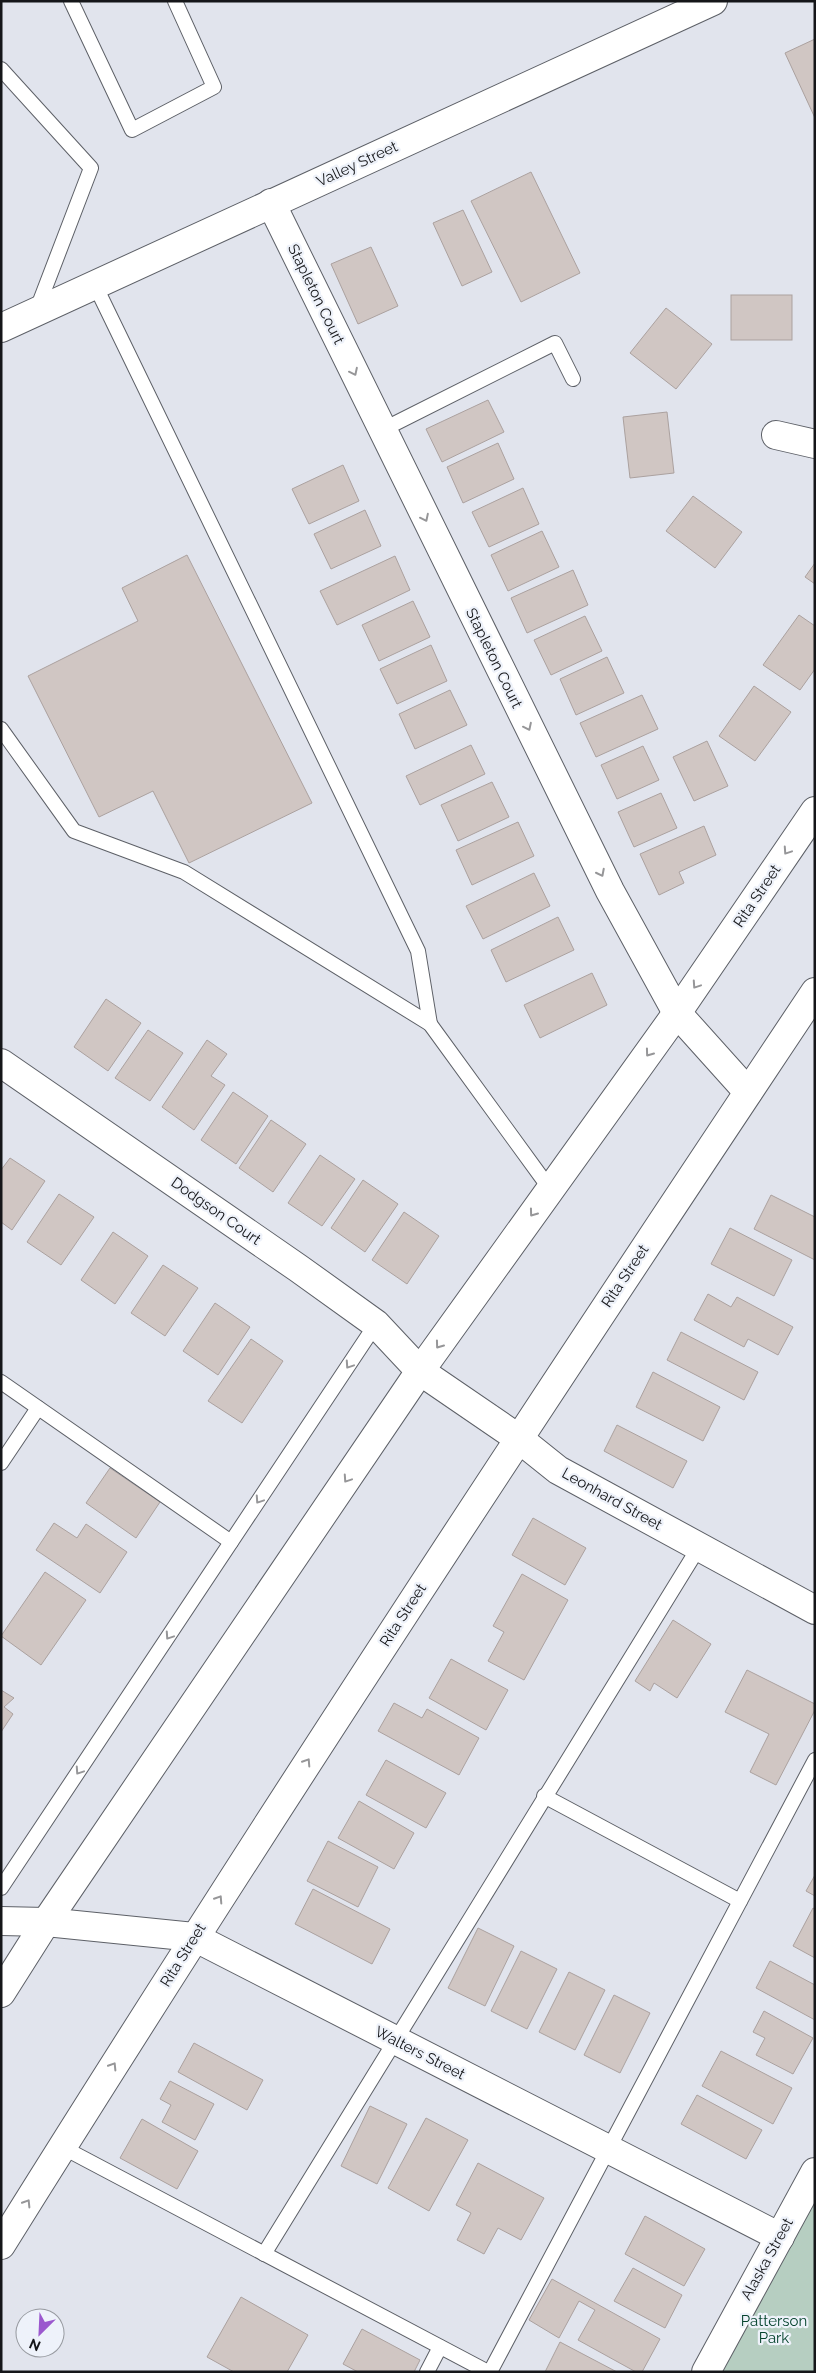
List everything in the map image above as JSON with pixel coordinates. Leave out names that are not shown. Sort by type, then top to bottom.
[{"type":"street","name":"Valley Street","points":[[1,328],[713,1]]},
{"type":"street","name":"Stapleton Court","points":[[271,203],[610,892],[677,1014],[748,1092]]},
{"type":"street","points":[[776,435],[815,444]]},
{"type":"street","name":"Rita Street","points":[[1,1993],[46,1922],[420,1371],[677,1014],[815,811]]},
{"type":"street","name":"Rita Street","points":[[1,2245],[194,1937],[518,1438],[815,992]]},
{"type":"street","name":"Dodgson Court","points":[[1,1063],[376,1324],[420,1371]]},
{"type":"street","name":"Leonhard Street","points":[[420,1371],[518,1438],[558,1470],[815,1610]]},
{"type":"street","name":"Walters Street","points":[[1,1921],[46,1922],[194,1937],[780,2237]]},
{"type":"street","name":"Alaska Street","points":[[706,2372],[815,2172]]},
{"type":"lane","points":[[71,1],[132,130],[214,87],[175,1]]},
{"type":"lane","points":[[1,69],[91,168],[36,312]]},
{"type":"lane","points":[[95,285],[418,952],[430,1024]]},
{"type":"lane","points":[[382,430],[555,343],[573,380]]},
{"type":"lane","points":[[1,729],[74,831],[184,872],[430,1024],[550,1189]]},
{"type":"lane","points":[[1,1888],[376,1324]]},
{"type":"lane","points":[[1,1382],[231,1542]]},
{"type":"lane","points":[[1,1463],[38,1408]]},
{"type":"lane","points":[[264,2254],[544,1796],[699,1547]]},
{"type":"lane","points":[[62,2147],[489,2372],[609,2150],[815,1760]]},
{"type":"lane","points":[[544,1796],[740,1901]]},
{"type":"lane","points":[[427,2372],[440,2347]]},
{"type":"green space","name":"Patterson Park","points":[[815,2172],[815,2372],[706,2372]]},
{"type":"building","points":[[815,39],[815,118],[785,53]]},
{"type":"building","points":[[531,172],[580,273],[521,302],[471,201]]},
{"type":"building","points":[[463,210],[492,272],[462,286],[433,223]]},
{"type":"building","points":[[371,247],[398,306],[358,324],[331,264]]},
{"type":"building","points":[[731,295],[792,295],[792,340],[731,340]]},
{"type":"building","points":[[666,308],[712,344],[676,389],[630,353]]},
{"type":"building","points":[[488,400],[504,432],[442,462],[426,429]]},
{"type":"building","points":[[667,412],[674,473],[630,478],[623,417]]},
{"type":"building","points":[[498,443],[514,479],[463,503],[447,467]]},
{"type":"building","points":[[343,465],[359,501],[309,524],[292,489]]},
{"type":"building","points":[[523,488],[539,524],[489,547],[472,512]]},
{"type":"building","points":[[693,496],[742,532],[715,568],[666,531]]},
{"type":"building","points":[[365,510],[381,546],[331,569],[314,534]]},
{"type":"building","points":[[542,531],[559,567],[508,591],[491,555]]},
{"type":"building","points":[[187,555],[312,803],[189,863],[153,791],[99,817],[28,676],[138,621],[122,588]]},
{"type":"building","points":[[395,556],[410,590],[337,625],[320,591]]},
{"type":"building","points":[[815,563],[815,584],[805,577]]},
{"type":"building","points":[[573,570],[588,605],[527,633],[511,598]]},
{"type":"building","points":[[413,601],[430,637],[379,661],[362,625]]},
{"type":"building","points":[[799,615],[815,626],[815,669],[800,690],[763,665]]},
{"type":"building","points":[[585,616],[602,651],[551,675],[534,640]]},
{"type":"building","points":[[431,645],[447,681],[397,704],[380,669]]},
{"type":"building","points":[[607,657],[624,693],[576,715],[560,679]]},
{"type":"building","points":[[754,686],[791,712],[755,761],[719,736]]},
{"type":"building","points":[[450,690],[467,725],[415,749],[399,714]]},
{"type":"building","points":[[642,695],[658,729],[596,757],[580,723]]},
{"type":"building","points":[[707,741],[728,786],[694,801],[673,757]]},
{"type":"building","points":[[471,745],[485,774],[420,805],[406,776]]},
{"type":"building","points":[[643,746],[659,780],[617,799],[601,765]]},
{"type":"building","points":[[492,782],[509,817],[458,841],[441,805]]},
{"type":"building","points":[[661,793],[677,828],[634,847],[618,812]]},
{"type":"building","points":[[518,822],[534,856],[472,885],[456,850]]},
{"type":"building","points":[[704,826],[716,855],[679,872],[684,883],[659,895],[640,854]]},
{"type":"building","points":[[534,873],[550,906],[483,939],[466,906]]},
{"type":"building","points":[[558,917],[574,950],[506,982],[491,950]]},
{"type":"building","points":[[592,973],[607,1005],[540,1038],[524,1005]]},
{"type":"building","points":[[106,999],[141,1023],[108,1071],[74,1047]]},
{"type":"building","points":[[148,1030],[183,1053],[150,1101],[115,1078]]},
{"type":"building","points":[[207,1040],[227,1054],[211,1076],[225,1085],[194,1130],[162,1107]]},
{"type":"building","points":[[233,1092],[268,1116],[236,1164],[201,1140]]},
{"type":"building","points":[[271,1120],[306,1144],[273,1192],[239,1168]]},
{"type":"building","points":[[320,1155],[355,1179],[322,1226],[288,1203]]},
{"type":"building","points":[[10,1158],[45,1181],[12,1230],[1,1222],[1,1170]]},
{"type":"building","points":[[363,1180],[398,1204],[365,1252],[331,1228]]},
{"type":"building","points":[[59,1194],[94,1217],[61,1265],[27,1242]]},
{"type":"building","points":[[771,1195],[815,1217],[815,1260],[754,1229]]},
{"type":"building","points":[[404,1212],[439,1236],[407,1284],[372,1260]]},
{"type":"building","points":[[730,1228],[792,1260],[774,1296],[711,1264]]},
{"type":"building","points":[[113,1232],[148,1256],[115,1304],[81,1280]]},
{"type":"building","points":[[163,1265],[198,1288],[165,1336],[131,1313]]},
{"type":"building","points":[[708,1294],[731,1307],[737,1297],[793,1327],[778,1355],[748,1339],[744,1347],[694,1320]]},
{"type":"building","points":[[215,1303],[250,1327],[218,1375],[183,1351]]},
{"type":"building","points":[[681,1332],[758,1372],[744,1400],[667,1360]]},
{"type":"building","points":[[251,1339],[283,1361],[242,1423],[208,1401]]},
{"type":"building","points":[[653,1372],[720,1407],[703,1441],[636,1407]]},
{"type":"building","points":[[617,1425],[687,1461],[673,1488],[604,1451]]},
{"type":"building","points":[[110,1468],[160,1502],[136,1538],[86,1503]]},
{"type":"building","points":[[533,1518],[586,1548],[565,1585],[512,1555]]},
{"type":"building","points":[[54,1523],[77,1538],[86,1524],[127,1552],[100,1593],[36,1550]]},
{"type":"building","points":[[45,1572],[86,1600],[41,1665],[1,1636]]},
{"type":"building","points":[[522,1574],[568,1600],[524,1680],[488,1661],[504,1632],[493,1626]]},
{"type":"building","points":[[673,1620],[711,1644],[677,1698],[654,1683],[650,1691],[635,1681]]},
{"type":"building","points":[[451,1659],[508,1690],[486,1730],[429,1698]]},
{"type":"building","points":[[747,1670],[815,1704],[815,1710],[776,1785],[750,1772],[769,1734],[725,1712]]},
{"type":"building","points":[[1,1690],[14,1698],[4,1707],[13,1714],[1,1732]]},
{"type":"building","points":[[394,1703],[422,1718],[427,1709],[479,1738],[459,1775],[378,1731]]},
{"type":"building","points":[[386,1760],[446,1793],[426,1828],[366,1795]]},
{"type":"building","points":[[359,1801],[414,1833],[394,1869],[338,1838]]},
{"type":"building","points":[[328,1841],[378,1867],[358,1907],[307,1881]]},
{"type":"building","points":[[815,1875],[815,1896],[806,1891]]},
{"type":"building","points":[[313,1889],[390,1929],[372,1964],[295,1924]]},
{"type":"building","points":[[813,1908],[815,1909],[815,1958],[793,1946]]},
{"type":"building","points":[[478,1928],[514,1946],[485,2006],[448,1988]]},
{"type":"building","points":[[521,1951],[557,1969],[527,2029],[491,2011]]},
{"type":"building","points":[[770,1961],[815,1985],[815,2020],[756,1988]]},
{"type":"building","points":[[569,1972],[605,1990],[575,2050],[539,2032]]},
{"type":"building","points":[[614,1995],[650,2013],[620,2073],[584,2055]]},
{"type":"building","points":[[764,2011],[813,2038],[793,2074],[756,2055],[765,2038],[753,2032]]},
{"type":"building","points":[[194,2043],[263,2080],[247,2110],[178,2072]]},
{"type":"building","points":[[721,2051],[792,2088],[773,2124],[702,2086]]},
{"type":"building","points":[[170,2081],[214,2104],[195,2140],[162,2122],[171,2105],[160,2099]]},
{"type":"building","points":[[697,2095],[762,2130],[746,2159],[681,2124]]},
{"type":"building","points":[[370,2106],[407,2124],[377,2184],[341,2166]]},
{"type":"building","points":[[426,2118],[468,2140],[429,2211],[388,2188]]},
{"type":"building","points":[[142,2119],[198,2151],[177,2189],[120,2158]]},
{"type":"building","points":[[478,2163],[544,2198],[521,2240],[498,2228],[484,2254],[457,2240],[471,2213],[456,2205]]},
{"type":"building","points":[[645,2216],[705,2249],[684,2286],[625,2254]]},
{"type":"building","points":[[633,2268],[682,2295],[665,2328],[614,2301]]},
{"type":"building","points":[[552,2279],[660,2339],[642,2372],[636,2372],[578,2340],[595,2310],[579,2301],[559,2338],[529,2320]]},
{"type":"building","points":[[241,2297],[308,2335],[287,2372],[234,2372],[207,2357]]},
{"type":"building","points":[[362,2329],[420,2360],[414,2372],[358,2372],[343,2364]]},
{"type":"building","points":[[560,2342],[617,2372],[545,2372]]}]
